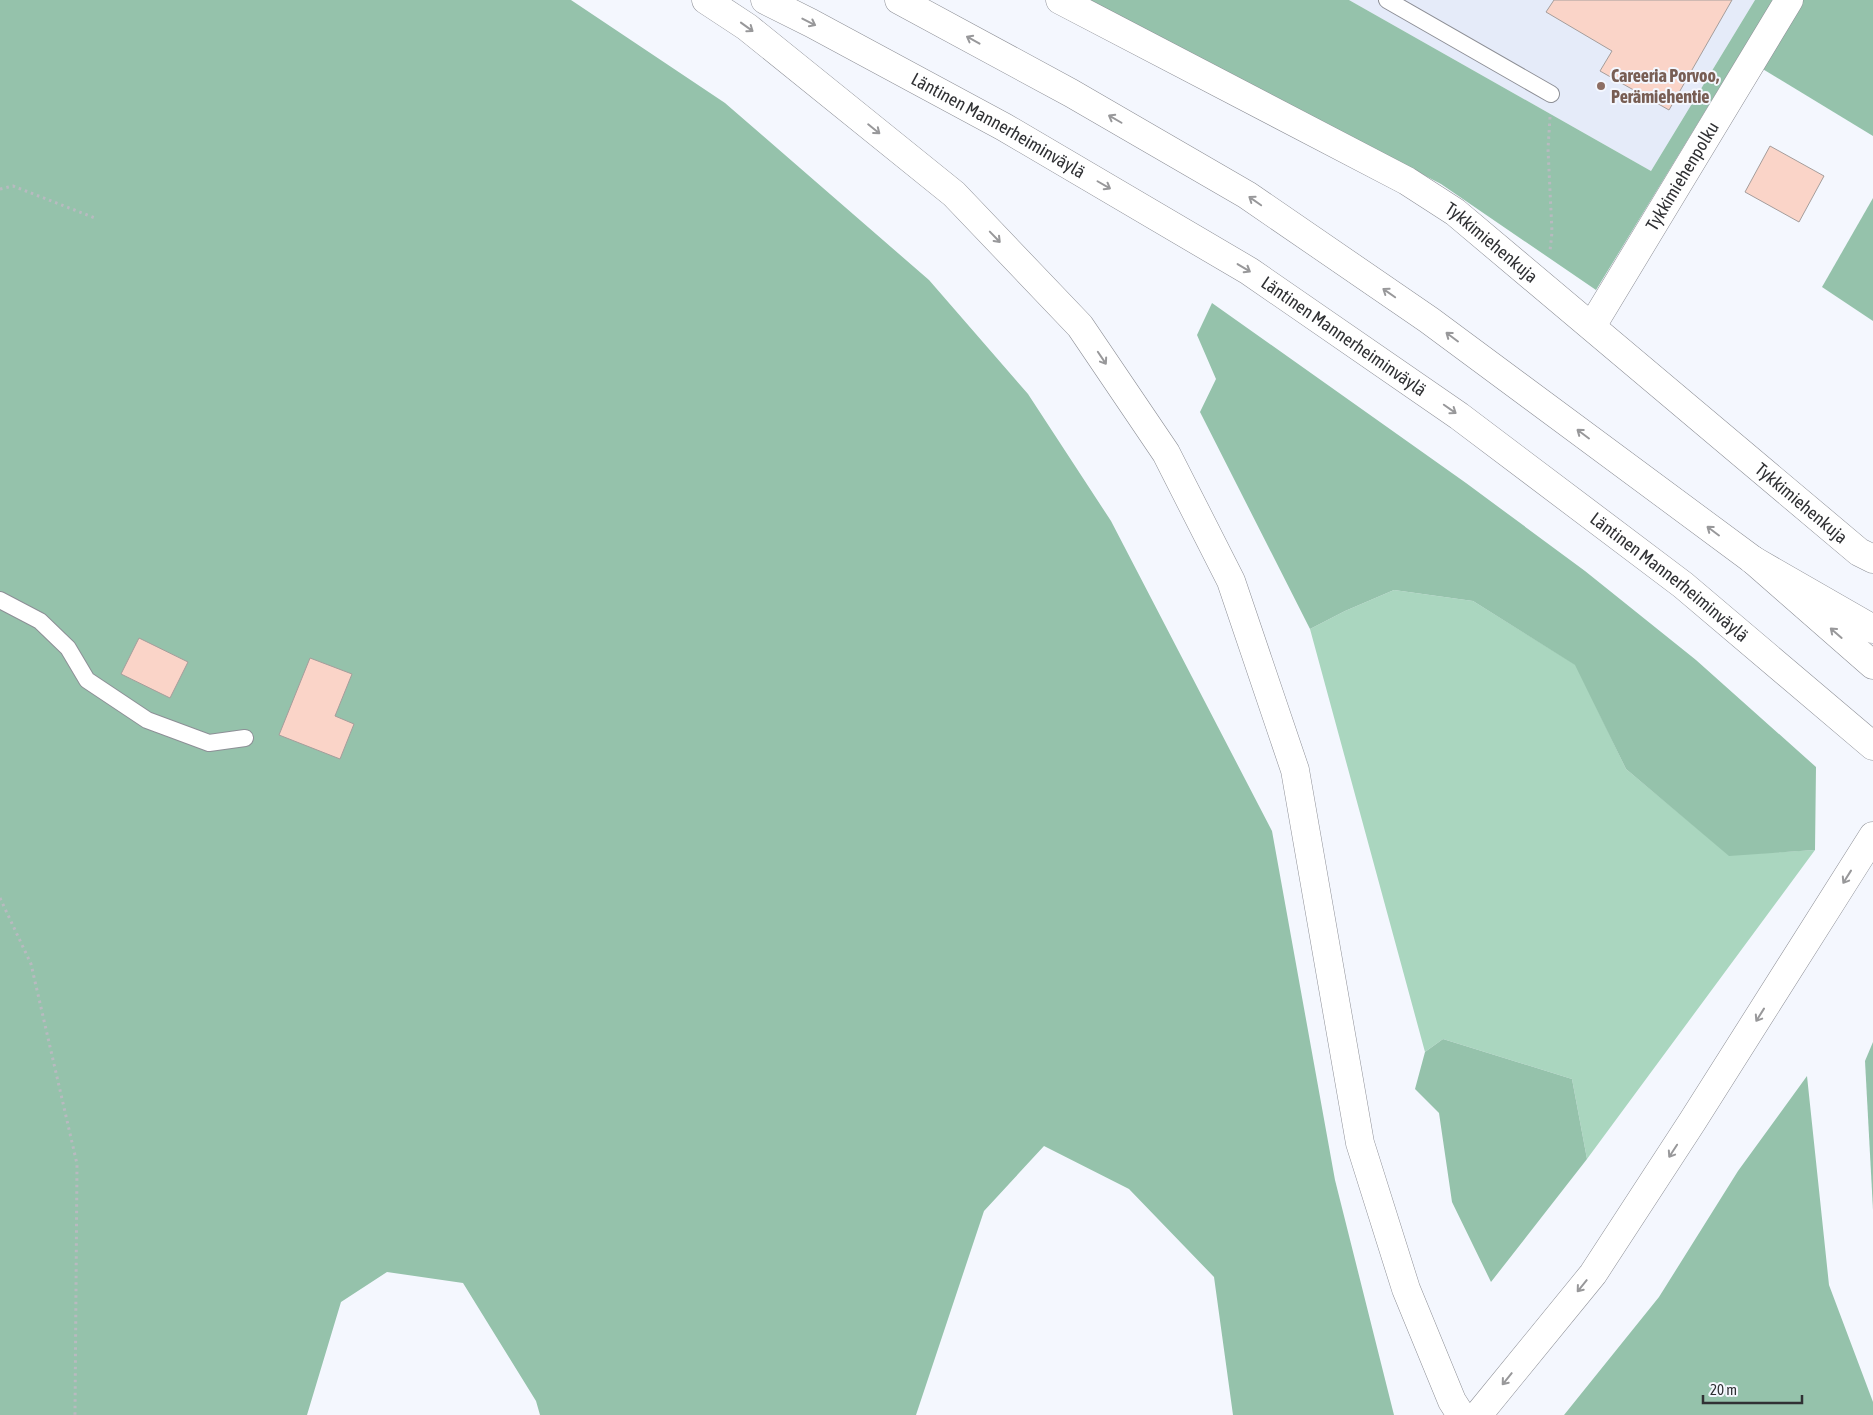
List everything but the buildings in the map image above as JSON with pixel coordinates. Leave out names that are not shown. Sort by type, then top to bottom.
[{"type":"main road","points":[[706,0],[747,27],[954,194],[1080,326],[1166,453],[1231,581],[1295,770],[1360,1143],[1406,1289],[1452,1400],[1461,1415]]},
{"type":"main road","name":"Läntinen Mannerheiminväylä","points":[[765,0],[1004,127],[1249,271],[1459,416],[1683,585],[1873,746]]},
{"type":"main road","points":[[899,0],[1079,98],[1247,195],[1429,320],[1753,560],[1873,665]]},
{"type":"main road","name":"Tykkimiehenkuja","points":[[1060,0],[1407,181],[1455,212],[1859,552],[1873,559]]},
{"type":"main road","name":"Tykkimiehenpolku","points":[[1592,326],[1789,0]]},
{"type":"main road","points":[[1753,560],[1873,629]]},
{"type":"main road","points":[[1478,1415],[1592,1274],[1697,1114],[1873,836]]},
{"type":"lane","points":[[1387,0],[1552,94]]},
{"type":"lane","points":[[0,600],[40,621],[68,648],[87,680],[147,720],[209,743],[245,738]]},
{"type":"path","points":[[1547,291],[1552,232],[1548,149],[1552,94]]},
{"type":"path","points":[[0,189],[13,186],[95,218]]},
{"type":"path","points":[[0,898],[31,964],[77,1164],[75,1415]]},
{"type":"shaded area","name":"Careeria Porvoo, Perämiehentie","points":[[1349,0],[1755,0],[1651,171]]},
{"type":"green space","points":[[0,0],[571,0],[725,103],[929,280],[1028,394],[1111,521],[1272,831],[1335,1180],[1394,1415],[1233,1415],[1214,1277],[1129,1189],[1044,1146],[984,1211],[916,1415],[540,1415],[536,1401],[463,1283],[387,1272],[341,1302],[307,1415],[0,1415]]},
{"type":"green space","points":[[1087,0],[1349,0],[1651,171],[1755,0],[1773,0],[1596,290],[1441,184]]},
{"type":"green space","points":[[1802,0],[1873,0],[1873,136],[1761,68]]},
{"type":"green space","points":[[1873,198],[1873,321],[1822,287]]},
{"type":"green space","points":[[1212,303],[1466,483],[1585,571],[1696,660],[1816,767],[1815,850],[1729,856],[1626,769],[1575,665],[1473,601],[1394,590],[1345,611],[1310,629],[1200,412],[1216,379],[1197,335]]},
{"type":"green space","points":[[1394,590],[1473,601],[1576,665],[1626,769],[1729,855],[1815,850],[1587,1159],[1572,1079],[1443,1039],[1425,1052],[1310,629],[1345,611]]},
{"type":"green space","points":[[1443,1039],[1572,1079],[1587,1159],[1491,1282],[1452,1202],[1439,1113],[1415,1089],[1425,1052]]},
{"type":"green space","points":[[1873,1042],[1873,1210],[1865,1061]]},
{"type":"green space","points":[[1807,1076],[1829,1285],[1873,1402],[1873,1415],[1564,1415],[1659,1297],[1738,1171]]},
{"type":"place","name":"Careeria Porvoo, Perämiehentie","points":[[1601,86]]}]
